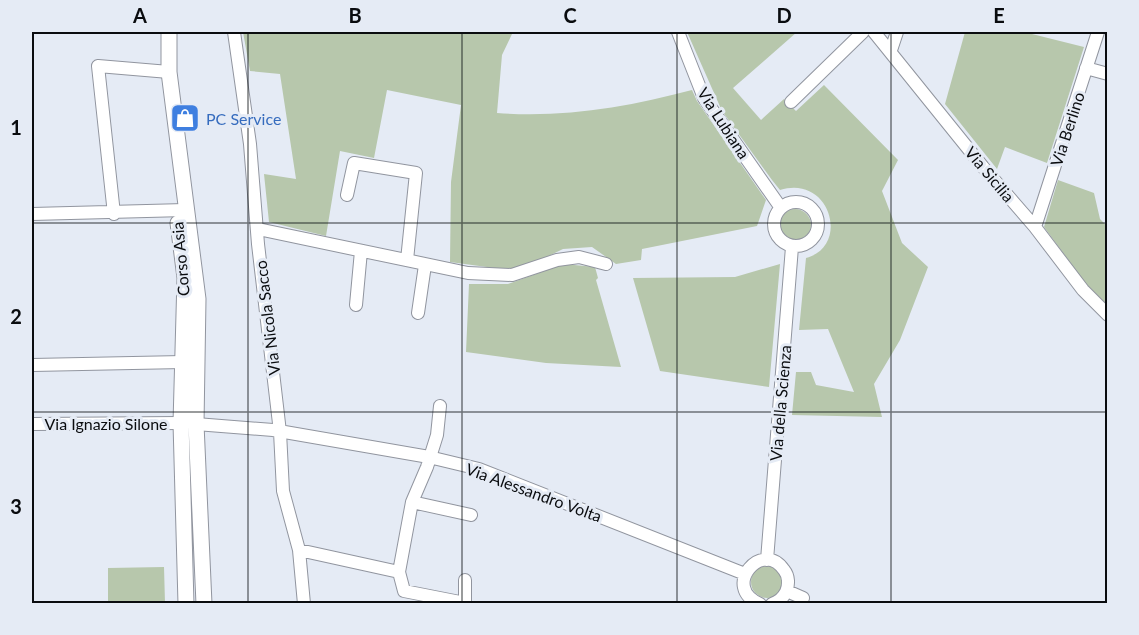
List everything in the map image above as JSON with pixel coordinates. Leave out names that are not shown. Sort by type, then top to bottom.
[{"type":"street","points":[[32,214],[114,214],[181,210],[160,32]]},
{"type":"street","points":[[164,71],[169,32]]},
{"type":"street","name":"Via Nicola Sacco","points":[[234,32],[250,144],[280,432],[283,491],[299,550],[304,603]]},
{"type":"street","name":"Via Lubiana","points":[[678,32],[704,98],[781,208]]},
{"type":"street","points":[[791,102],[863,32]]},
{"type":"street","name":"Via Sicilia","points":[[874,32],[891,50],[983,167],[1035,226],[1083,290],[1107,315]]},
{"type":"street","points":[[891,50],[897,32]]},
{"type":"street","name":"Via Berlino","points":[[1035,226],[1098,32]]},
{"type":"street","points":[[114,214],[98,66],[164,71]]},
{"type":"street","points":[[1086,68],[1107,74]]},
{"type":"street","points":[[346,195],[354,163],[416,173],[407,260]]},
{"type":"street","points":[[794,202],[809,205],[818,218],[819,225],[813,239],[807,244],[792,247],[780,240],[775,230],[774,220],[781,208],[794,202]]},
{"type":"street","name":"Corso Asia","points":[[181,210],[185,278],[183,362],[204,603]]},
{"type":"street","name":"Corso Asia","points":[[181,210],[196,271],[198,299],[188,423],[186,603]]},
{"type":"street","points":[[258,229],[468,273],[512,275],[530,271],[557,260],[579,257],[606,264]]},
{"type":"street","name":"Via della Scienza","points":[[767,560],[792,247]]},
{"type":"street","points":[[356,304],[361,251]]},
{"type":"street","points":[[418,313],[425,265]]},
{"type":"street","points":[[32,365],[183,362]]},
{"type":"street","points":[[440,406],[436,435],[412,502],[399,572],[406,597],[465,603],[465,580]]},
{"type":"street","name":"Via Ignazio Silone","points":[[32,424],[188,423],[280,432]]},
{"type":"street","name":"Via Alessandro Volta","points":[[280,432],[429,457],[479,470],[530,488],[745,574]]},
{"type":"street","points":[[412,502],[471,515]]},
{"type":"street","points":[[299,550],[399,572]]},
{"type":"street","points":[[760,603],[748,596],[745,589],[745,574],[754,563],[767,560],[780,565],[785,570],[788,584],[787,591],[782,598],[772,603]]},
{"type":"street","points":[[787,591],[803,598]]},
{"type":"green space","points":[[243,32],[501,32],[512,34],[502,55],[497,113],[547,114],[596,110],[692,90],[697,101],[766,200],[757,226],[642,249],[641,260],[616,264],[592,247],[563,249],[524,268],[509,270],[450,262],[451,182],[461,105],[387,90],[374,158],[340,151],[326,236],[269,222],[264,174],[296,179],[280,74],[250,71]]},
{"type":"green space","points":[[687,32],[797,32],[733,88],[761,120],[784,99],[796,111],[824,85],[898,160],[882,191],[902,243],[928,267],[900,340],[874,384],[882,417],[792,415],[796,372],[811,372],[816,385],[854,392],[828,329],[799,330],[806,258],[820,251],[828,240],[831,227],[829,214],[822,201],[811,192],[797,188],[780,190],[772,180],[722,111]]},
{"type":"green space","points":[[965,32],[1024,32],[1084,47],[1047,163],[1005,147],[997,169],[945,104]]},
{"type":"green space","points":[[1058,180],[1094,193],[1100,219],[1107,226],[1107,305],[1086,284],[1044,227]]},
{"type":"green space","points":[[795,209],[806,214],[811,225],[806,236],[795,241],[784,236],[779,225],[784,214]]},
{"type":"green space","points":[[564,264],[595,267],[598,278],[596,280],[621,367],[546,363],[466,352],[469,284],[508,284]]},
{"type":"green space","points":[[780,264],[769,387],[660,371],[633,278],[735,277]]},
{"type":"green space","points":[[767,566],[778,571],[783,582],[778,593],[767,598],[756,593],[751,582],[756,571]]},
{"type":"green space","points":[[164,567],[165,603],[108,603],[108,568]]},
{"type":"place","name":"PC Service","points":[[185,118]]}]
